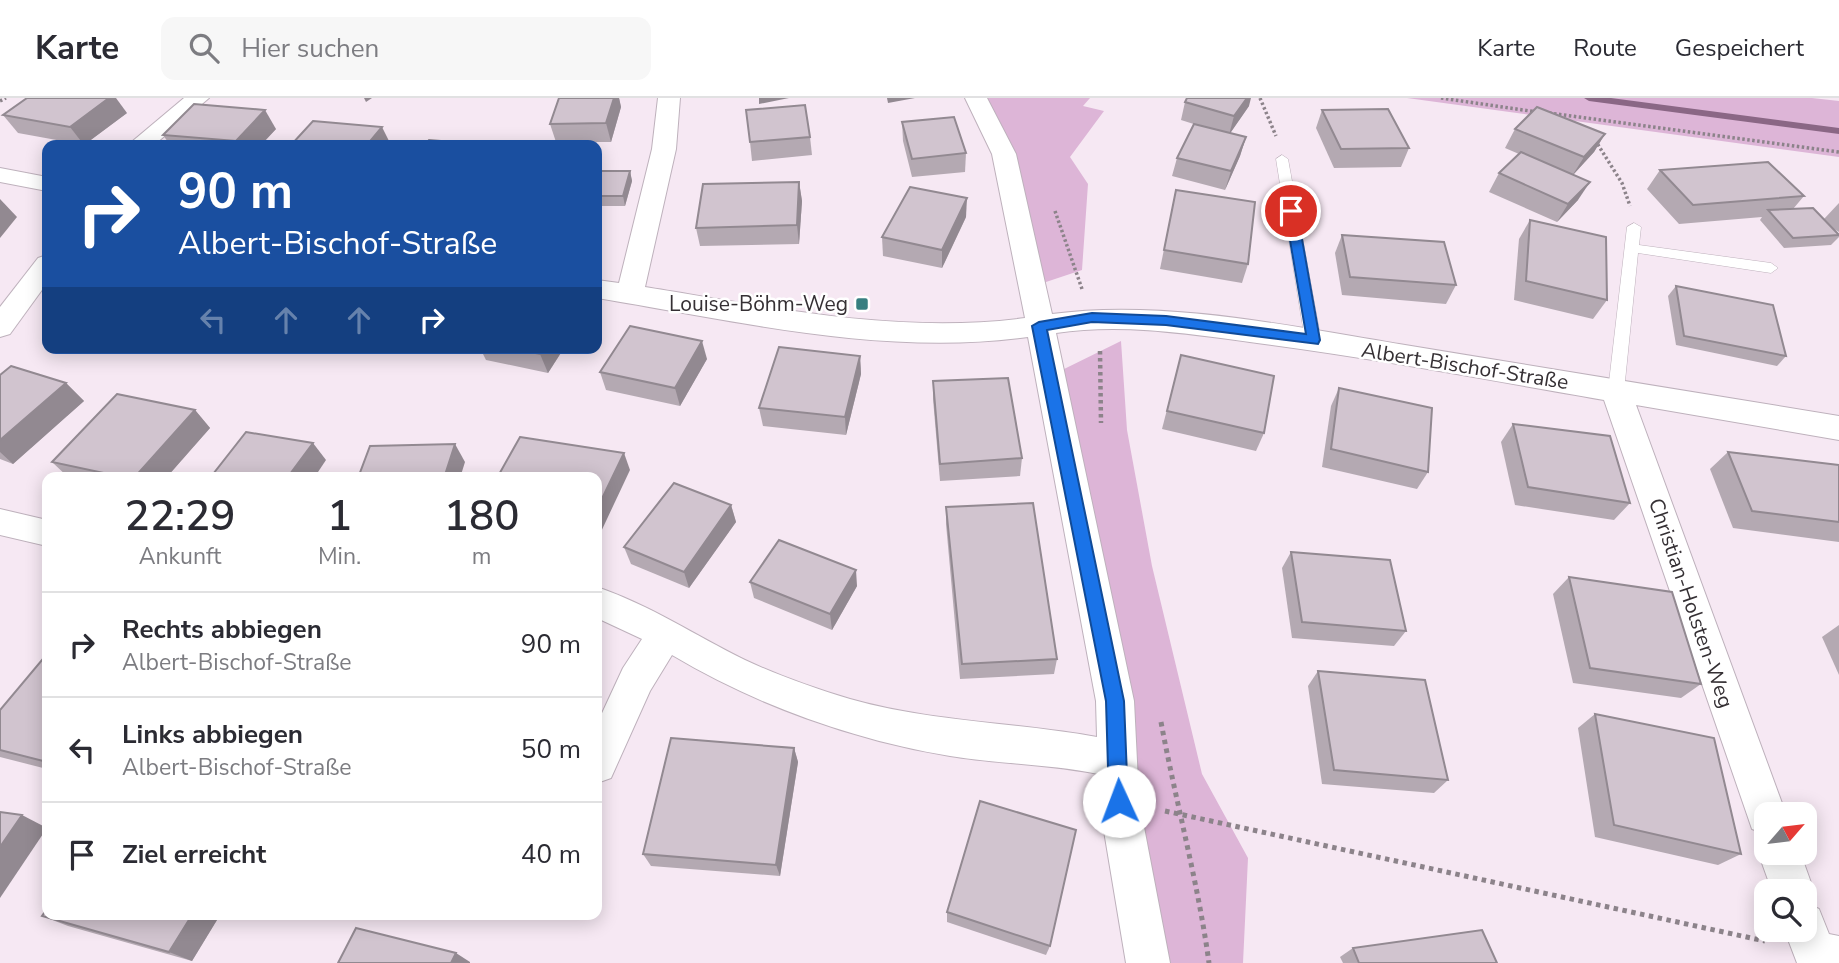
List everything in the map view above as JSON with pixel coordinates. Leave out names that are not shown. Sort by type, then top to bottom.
[{"type":"street","points":[[146,140],[198,98]]},
{"type":"street","points":[[630,295],[664,149],[669,98]]},
{"type":"street","points":[[976,98],[1004,154],[1115,701],[1119,801],[1148,963]]},
{"type":"street","points":[[0,174],[42,183]]},
{"type":"street","points":[[0,327],[42,271]]},
{"type":"street","name":"Albert-Bischof-Straße","points":[[602,290],[826,325],[918,333],[978,334],[1092,318],[1166,321],[1313,340],[1839,428]]},
{"type":"street","name":"Christian-Holsten-Weg","points":[[1616,391],[1761,802]]},
{"type":"street","points":[[0,522],[42,532]]},
{"type":"street","points":[[602,604],[666,633],[733,672],[850,716],[951,738],[1054,747],[1117,759]]},
{"type":"street","points":[[602,754],[636,680],[666,633]]},
{"type":"lane","points":[[1282,159],[1313,340]]},
{"type":"lane","points":[[1616,391],[1634,227]]},
{"type":"lane","points":[[1632,248],[1771,268]]},
{"type":"path","points":[[0,101],[6,98]]},
{"type":"path","points":[[1260,98],[1284,153],[1282,159]]},
{"type":"path","points":[[1441,98],[1839,152]]},
{"type":"path","points":[[1582,118],[1622,183],[1634,227]]},
{"type":"path","points":[[1119,801],[1819,949]]},
{"type":"shaded area","points":[[983,98],[1090,98],[1083,106],[1104,111],[1070,157],[1088,184],[1082,270],[1040,284]]},
{"type":"shaded area","points":[[1407,98],[1812,98],[1839,101],[1839,157]]},
{"type":"shaded area","points":[[1121,341],[1127,430],[1152,566],[1202,774],[1248,858],[1243,963],[1166,963],[1133,791],[1137,747],[1058,372]]},
{"type":"building","points":[[27,98],[109,98],[70,127],[3,115]]},
{"type":"building","points":[[559,98],[614,98],[606,123],[550,124]]},
{"type":"building","points":[[1187,98],[1247,98],[1234,116],[1185,102]]},
{"type":"building","points":[[194,104],[265,110],[237,140],[163,135]]},
{"type":"building","points":[[805,105],[810,137],[750,142],[746,110]]},
{"type":"building","points":[[1537,107],[1605,134],[1584,157],[1515,129]]},
{"type":"building","points":[[1388,109],[1409,148],[1341,149],[1322,110]]},
{"type":"building","points":[[954,117],[966,153],[912,159],[902,122]]},
{"type":"building","points":[[313,121],[382,127],[371,140],[296,140]]},
{"type":"building","points":[[1194,124],[1246,137],[1231,171],[1177,158]]},
{"type":"building","points":[[1521,152],[1590,182],[1568,204],[1499,173]]},
{"type":"building","points":[[1768,162],[1804,196],[1693,205],[1660,170]]},
{"type":"building","points":[[602,171],[630,171],[623,196],[602,196]]},
{"type":"building","points":[[799,182],[797,225],[696,228],[703,184]]},
{"type":"building","points":[[910,187],[967,198],[942,250],[882,237]]},
{"type":"building","points":[[1176,190],[1255,202],[1248,264],[1164,250]]},
{"type":"building","points":[[1813,208],[1839,235],[1793,238],[1768,210]]},
{"type":"building","points":[[1530,220],[1606,237],[1607,300],[1526,281]]},
{"type":"building","points":[[1342,235],[1444,242],[1456,285],[1350,277]]},
{"type":"building","points":[[1676,286],[1773,305],[1786,356],[1684,336]]},
{"type":"building","points":[[630,326],[702,341],[675,388],[600,372]]},
{"type":"building","points":[[779,347],[860,356],[845,417],[759,408]]},
{"type":"building","points":[[1181,355],[1274,376],[1264,433],[1167,411]]},
{"type":"building","points":[[11,366],[66,383],[0,440],[0,375]]},
{"type":"building","points":[[1008,378],[1022,458],[940,464],[933,381]]},
{"type":"building","points":[[1339,388],[1432,408],[1428,472],[1331,449]]},
{"type":"building","points":[[117,394],[195,410],[139,472],[99,472],[52,462]]},
{"type":"building","points":[[1513,424],[1610,436],[1630,503],[1528,487]]},
{"type":"building","points":[[246,432],[313,443],[291,472],[215,472]]},
{"type":"building","points":[[520,437],[624,453],[602,499],[602,472],[500,472]]},
{"type":"building","points":[[455,444],[446,472],[360,472],[370,446]]},
{"type":"building","points":[[1728,452],[1839,465],[1839,522],[1752,511]]},
{"type":"building","points":[[674,483],[731,505],[684,572],[624,547]]},
{"type":"building","points":[[1033,503],[1057,659],[962,664],[946,507]]},
{"type":"building","points":[[779,540],[856,570],[830,614],[750,582]]},
{"type":"building","points":[[1291,552],[1390,560],[1406,631],[1302,622]]},
{"type":"building","points":[[1569,577],[1672,592],[1701,684],[1590,668]]},
{"type":"building","points":[[42,660],[42,761],[0,750],[0,710]]},
{"type":"building","points":[[1318,671],[1425,680],[1448,780],[1334,770]]},
{"type":"building","points":[[1595,714],[1714,738],[1741,854],[1614,825]]},
{"type":"building","points":[[671,738],[794,748],[776,865],[643,854]]},
{"type":"building","points":[[980,801],[1076,830],[1050,946],[947,912]]},
{"type":"building","points":[[0,812],[22,815],[0,847]]},
{"type":"building","points":[[56,920],[189,920],[169,952]]},
{"type":"building","points":[[356,928],[456,953],[451,963],[338,963]]},
{"type":"building","points":[[1482,930],[1497,963],[1359,963],[1353,948]]},
{"type":"waterway","points":[[1589,98],[1839,131]]},
{"type":"place","name":"Louise-Böhm-Weg","points":[[862,304]]},
{"type":"route","points":[[1119,801],[1115,701],[1039,326],[1092,318],[1166,321],[1313,340],[1291,211]]}]
